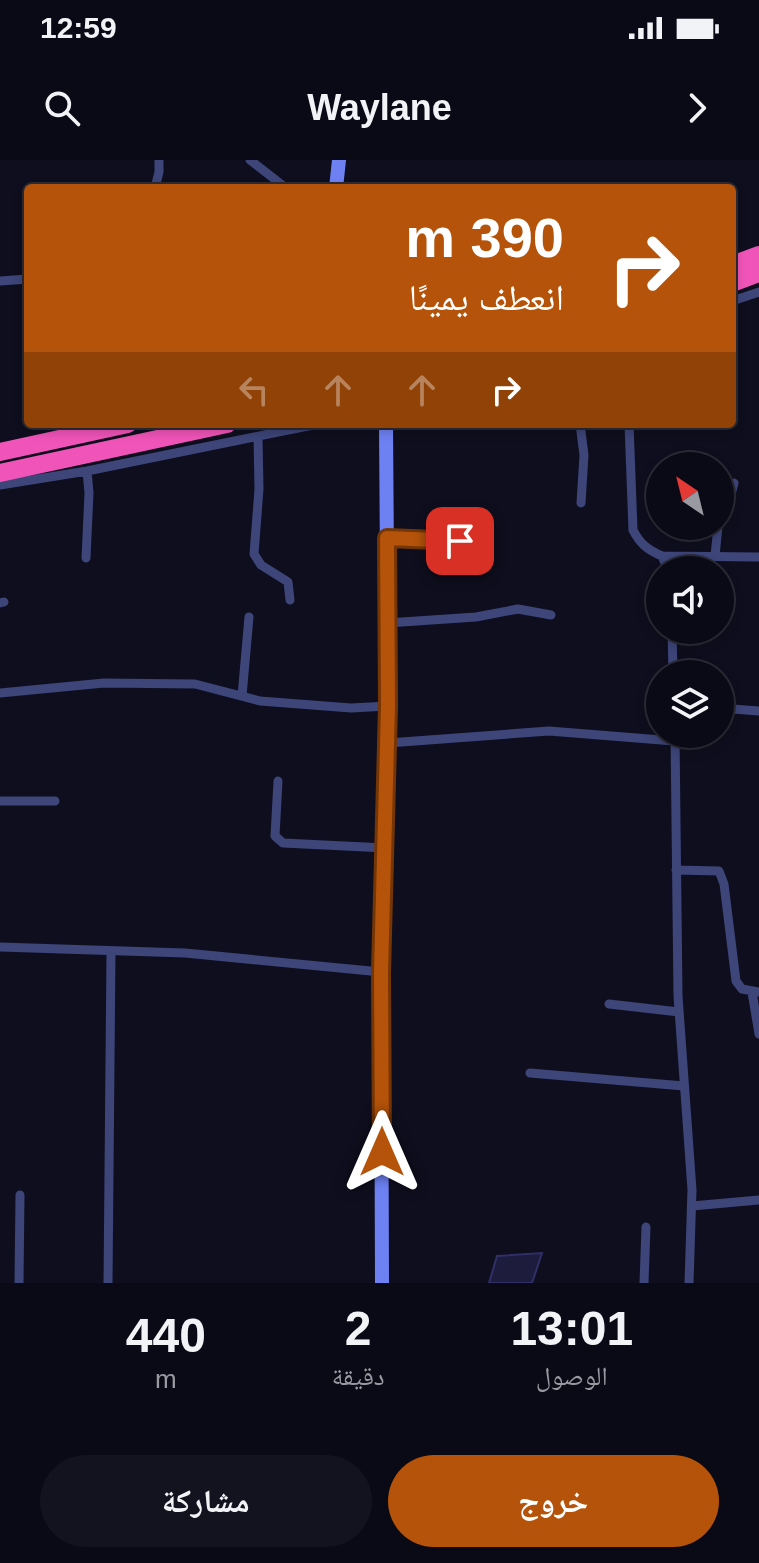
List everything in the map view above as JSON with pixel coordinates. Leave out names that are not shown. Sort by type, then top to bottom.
[{"type":"highway","points":[[736,264],[759,255]]},
{"type":"highway","points":[[736,282],[759,273]]},
{"type":"highway","points":[[0,452],[107,428]]},
{"type":"highway","points":[[0,473],[208,428]]},
{"type":"street","points":[[156,184],[159,160]]},
{"type":"street","points":[[250,160],[281,184]]},
{"type":"street","points":[[336,184],[339,160]]},
{"type":"street","points":[[0,281],[24,279]]},
{"type":"street","points":[[736,300],[759,292]]},
{"type":"street","points":[[0,485],[87,471],[300,428]]},
{"type":"street","points":[[382,1283],[381,972],[388,743],[386,428]]},
{"type":"street","points":[[581,428],[584,455],[581,503]]},
{"type":"street","points":[[629,428],[633,530],[639,541],[662,556]]},
{"type":"street","points":[[258,437],[259,489],[254,554],[261,565],[288,582],[290,600]]},
{"type":"street","points":[[86,558],[87,471]]},
{"type":"street","points":[[387,538],[460,541]]},
{"type":"street","points":[[715,556],[717,540]]},
{"type":"street","points":[[734,556],[759,557]]},
{"type":"street","points":[[387,623],[476,617],[518,609],[551,615]]},
{"type":"street","points":[[242,696],[249,617]]},
{"type":"street","points":[[0,693],[124,683],[195,684],[260,701],[351,708],[388,706]]},
{"type":"street","points":[[734,709],[759,711]]},
{"type":"street","points":[[388,743],[549,731],[646,736]]},
{"type":"street","points":[[674,748],[679,1012],[692,1206],[689,1283]]},
{"type":"street","points":[[278,781],[275,836],[283,843],[386,848]]},
{"type":"street","points":[[0,801],[55,801]]},
{"type":"street","points":[[676,870],[714,869],[723,877],[736,981],[742,989],[755,992],[759,1034]]},
{"type":"street","points":[[0,947],[185,953],[381,972]]},
{"type":"street","points":[[108,1283],[111,951]]},
{"type":"street","points":[[609,1004],[679,1012]]},
{"type":"street","points":[[530,1073],[684,1086]]},
{"type":"street","points":[[19,1283],[20,1195]]},
{"type":"street","points":[[692,1206],[759,1200]]},
{"type":"street","points":[[644,1283],[646,1227]]},
{"type":"building","points":[[542,1253],[532,1283],[489,1283],[497,1256]]},
{"type":"route","points":[[382,1152],[381,972],[386,858],[387,538],[460,541]]}]
